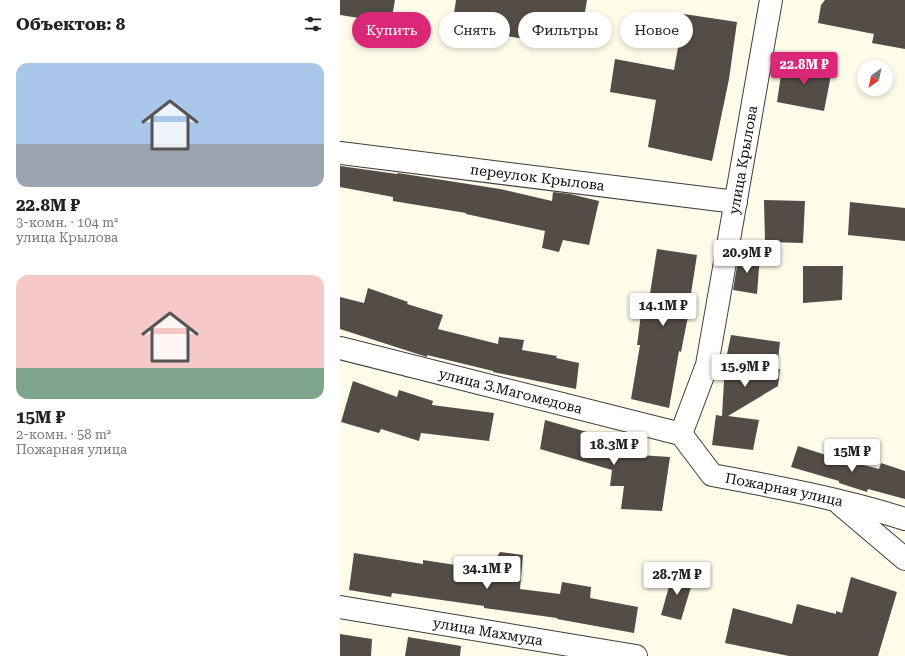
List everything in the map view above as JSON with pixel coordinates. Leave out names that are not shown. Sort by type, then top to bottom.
[{"type":"street","name":"улица Крылова","points":[[681,434],[707,365],[771,0]]},
{"type":"street","name":"переулок Крылова","points":[[340,153],[736,202]]},
{"type":"street","name":"улица З.Магомедова","points":[[340,348],[681,434]]},
{"type":"street","name":"Пожарная улица","points":[[681,434],[712,475],[795,491],[883,512],[905,519]]},
{"type":"street","points":[[836,501],[905,559]]},
{"type":"street","name":"улица Махмуда","points":[[340,608],[636,656]]},
{"type":"building","points":[[340,0],[395,0],[393,12],[352,12],[352,17],[340,15]]},
{"type":"building","points":[[456,0],[587,0],[585,12],[518,12],[518,38],[510,37],[510,12],[454,12]]},
{"type":"building","points":[[825,0],[905,0],[905,49],[872,43],[874,34],[818,23],[821,5]]},
{"type":"building","points":[[693,15],[737,22],[729,79],[712,161],[648,147],[656,100],[610,92],[615,59],[674,70],[678,48],[693,48]]},
{"type":"building","points":[[783,61],[832,70],[824,111],[777,102]]},
{"type":"building","points":[[340,166],[398,173],[500,189],[552,201],[553,192],[570,194],[599,201],[589,245],[563,240],[559,252],[542,248],[545,231],[466,213],[393,201],[393,197],[340,187]]},
{"type":"building","points":[[764,200],[805,201],[803,243],[765,242]]},
{"type":"building","points":[[850,202],[905,208],[905,241],[848,235]]},
{"type":"building","points":[[657,249],[697,255],[690,306],[681,352],[679,351],[669,408],[631,399],[640,345],[637,345],[643,299],[649,300]]},
{"type":"building","points":[[739,254],[760,255],[757,294],[733,290]]},
{"type":"building","points":[[803,266],[843,266],[842,300],[803,303]]},
{"type":"building","points":[[368,288],[408,302],[407,304],[443,315],[438,329],[498,344],[499,337],[524,340],[522,350],[557,356],[556,358],[579,363],[576,389],[493,372],[427,355],[427,357],[340,329],[340,297],[364,303]]},
{"type":"building","points":[[731,335],[780,342],[777,369],[780,369],[778,386],[728,416],[759,420],[753,450],[712,445],[716,415],[722,416],[725,364]]},
{"type":"building","points":[[353,381],[397,397],[399,390],[433,401],[432,405],[494,413],[489,441],[421,433],[419,441],[381,429],[379,433],[341,422]]},
{"type":"building","points":[[545,420],[594,434],[591,452],[670,457],[662,511],[621,509],[624,486],[610,486],[612,470],[540,449]]},
{"type":"building","points":[[798,446],[879,469],[881,463],[905,471],[905,499],[868,489],[867,492],[839,483],[839,481],[791,467]]},
{"type":"building","points":[[500,552],[523,555],[520,589],[560,594],[562,582],[591,587],[590,598],[638,607],[634,633],[557,618],[484,608],[484,606],[392,593],[391,597],[349,590],[354,553],[423,564],[423,560],[488,570]]},
{"type":"building","points":[[673,572],[694,577],[681,620],[661,615]]},
{"type":"building","points":[[851,577],[897,592],[878,656],[789,656],[725,643],[733,608],[792,624],[797,604],[836,614],[836,611],[842,613]]},
{"type":"building","points":[[340,634],[372,639],[371,656],[340,656]]},
{"type":"building","points":[[408,637],[461,646],[460,656],[405,656]]}]
